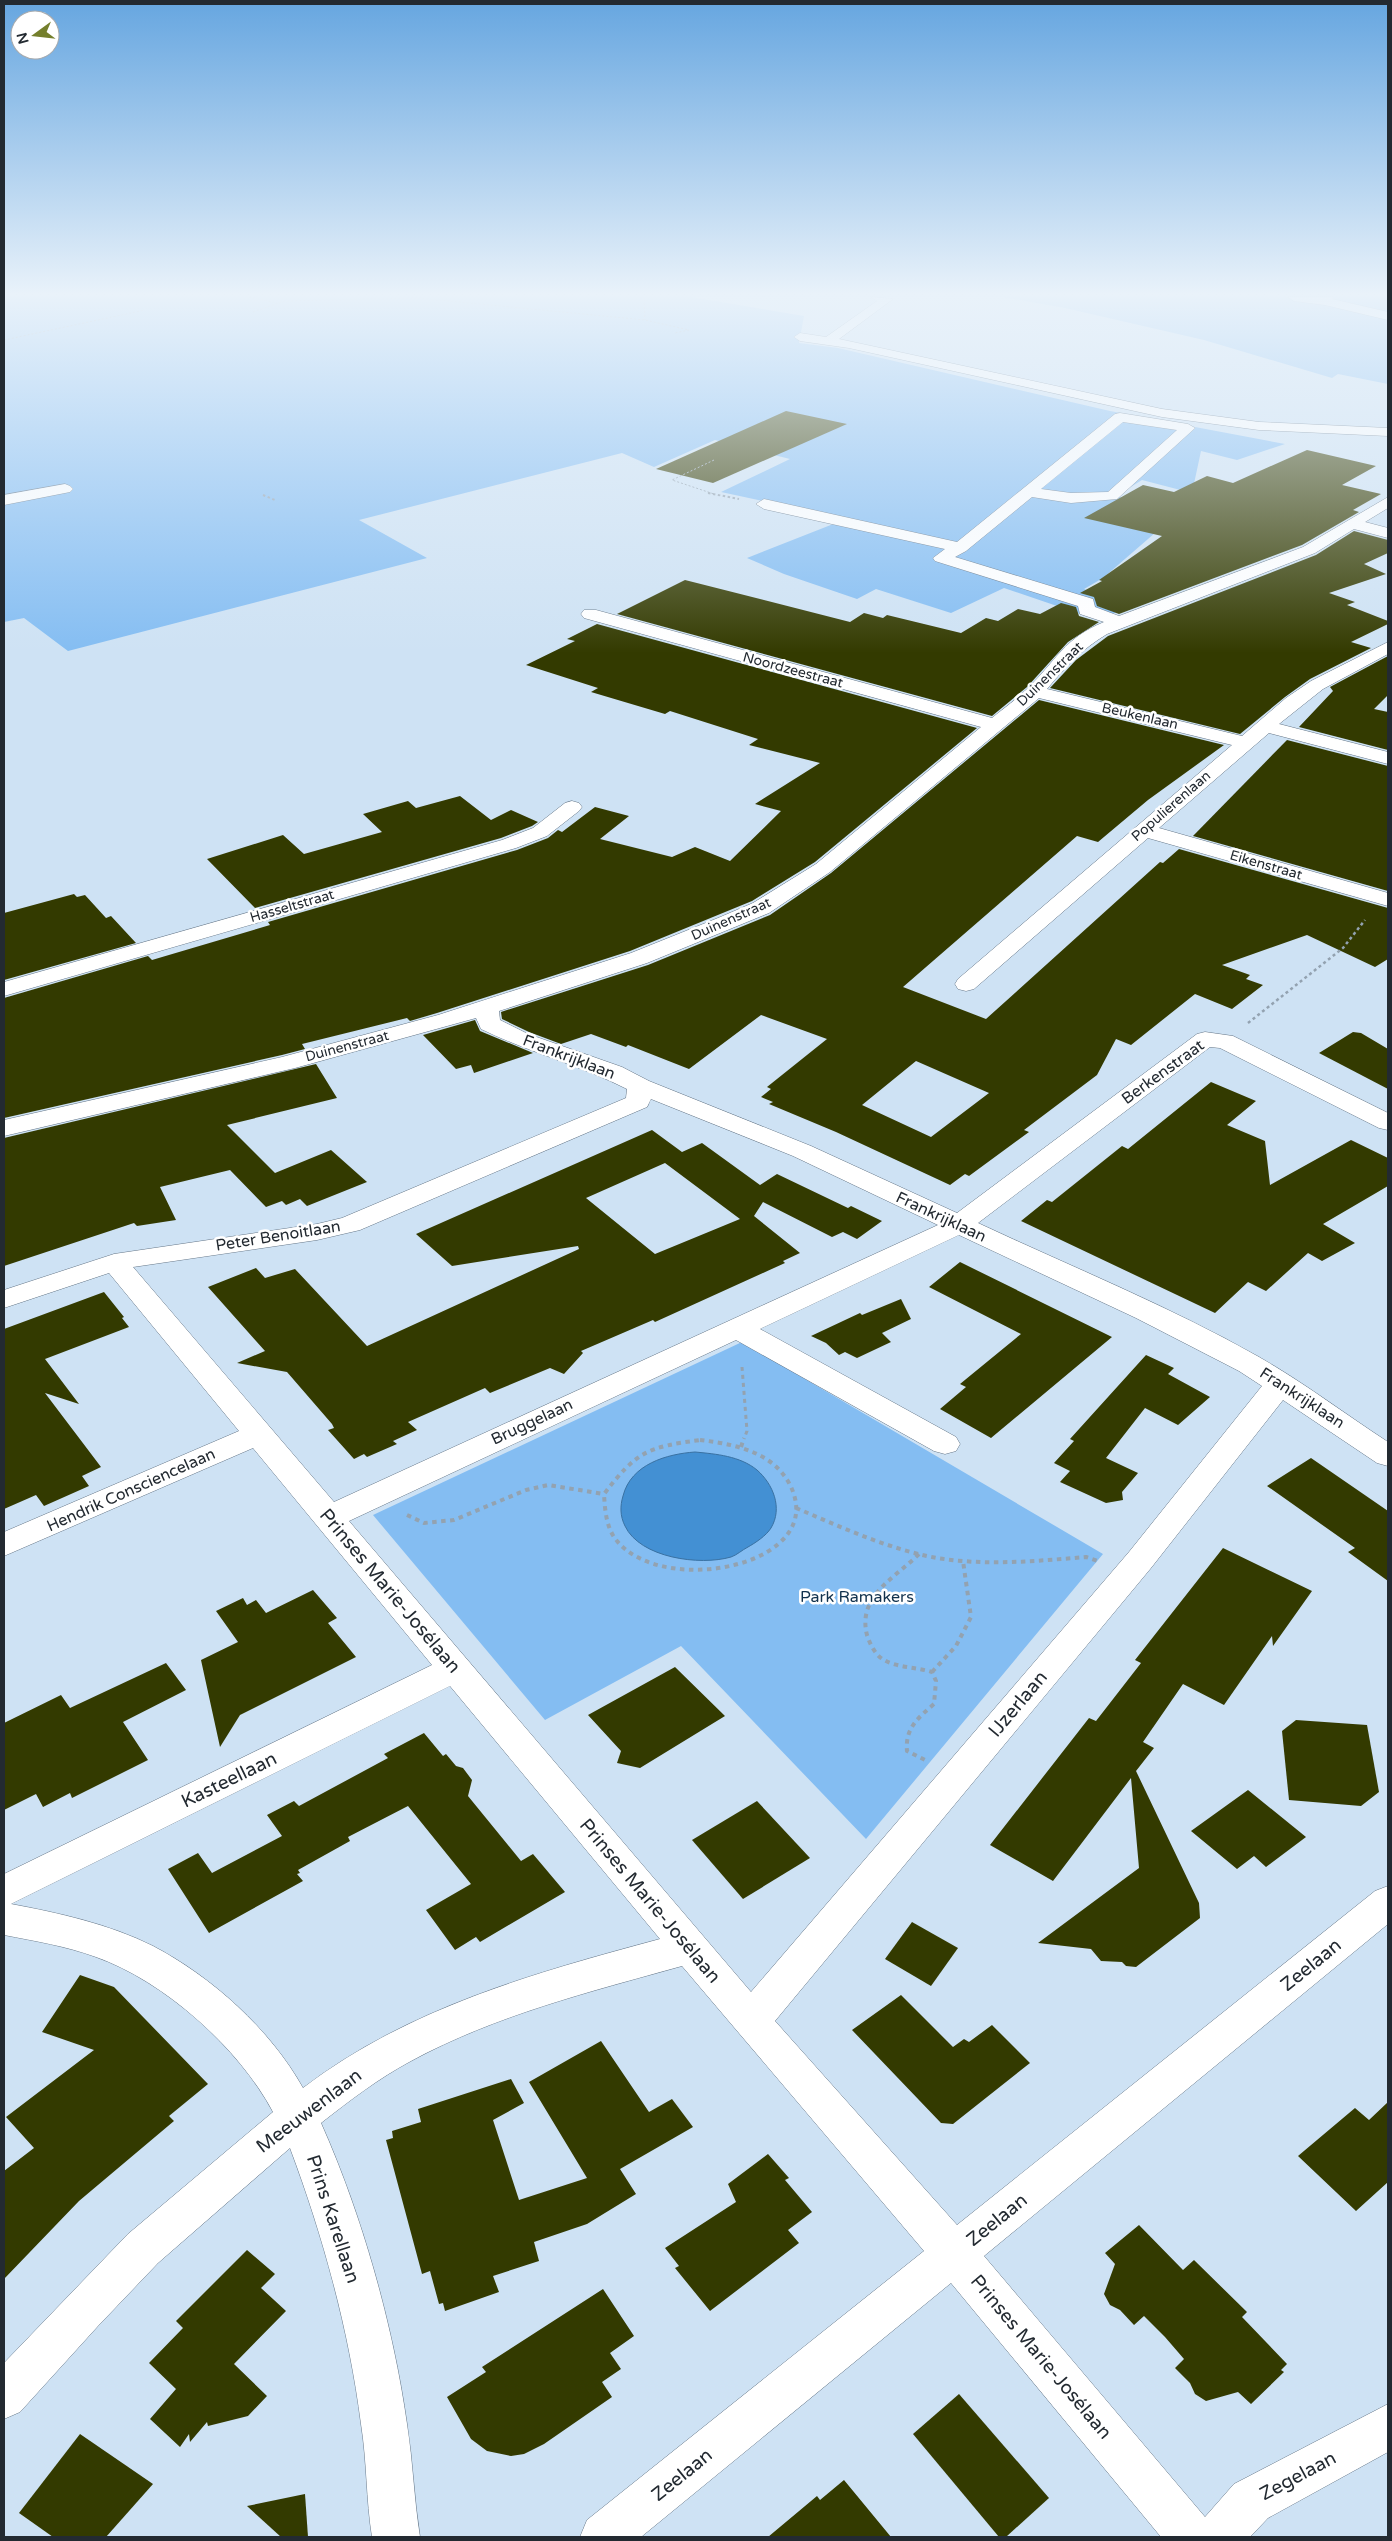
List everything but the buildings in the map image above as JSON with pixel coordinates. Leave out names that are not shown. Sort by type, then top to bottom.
[{"type":"street","points":[[1181,416],[1258,426],[1388,432]]},
{"type":"street","points":[[1030,492],[1071,498],[1112,496],[1188,428],[1120,417],[960,548],[941,558],[1087,603],[1086,610],[1119,622]]},
{"type":"street","points":[[4,500],[65,489]]},
{"type":"street","name":"Duinenstraat","points":[[4,1128],[286,1063],[487,1008],[639,958],[761,908],[823,868],[996,725],[1035,692],[1047,674],[1079,643],[1119,622],[1261,570],[1308,550],[1388,502]]},
{"type":"street","points":[[764,504],[960,548]]},
{"type":"street","points":[[1353,524],[1388,533]]},
{"type":"street","name":"Noordzeestraat","points":[[590,614],[996,725]]},
{"type":"street","name":"Populierenlaan","points":[[966,984],[1264,726],[1317,685],[1388,647]]},
{"type":"street","name":"Beukenlaan","points":[[1035,692],[1244,742]]},
{"type":"street","points":[[1264,726],[1388,758]]},
{"type":"street","name":"Hasseltstraat","points":[[4,989],[509,844],[540,832],[572,807]]},
{"type":"street","name":"Eikenstraat","points":[[1143,830],[1385,899]]},
{"type":"street","name":"Frankrijklaan","points":[[487,1008],[489,1024],[520,1039],[612,1072],[640,1086],[712,1113],[802,1151],[1146,1312],[1250,1364],[1388,1456]]},
{"type":"street","name":"Berkenstraat","points":[[958,1225],[1205,1039],[1225,1041],[1388,1123]]},
{"type":"street","name":"Peter Benoitlaan","points":[[4,1299],[114,1262],[317,1232],[351,1224],[638,1102],[640,1086]]},
{"type":"street","name":"Bruggelaan","points":[[328,1518],[958,1225]]},
{"type":"street","name":"Prinses Marie-Josélaan","points":[[114,1262],[751,2021],[955,2254],[1191,2537]]},
{"type":"street","points":[[727,1332],[945,1444]]},
{"type":"street","name":"IJzerlaan","points":[[751,2021],[1129,1573],[1281,1383]]},
{"type":"street","name":"Hendrik Consciencelaan","points":[[4,1545],[258,1434]]},
{"type":"street","name":"Kasteellaan","points":[[4,1891],[454,1669]]},
{"type":"street","name":"Zeelaan","points":[[604,2537],[1388,1902]]},
{"type":"street","name":"Prins Karellaan","points":[[4,1919],[107,1944],[140,1959],[171,1979],[241,2038],[274,2077],[318,2165],[367,2330],[383,2412],[396,2537]]},
{"type":"street","name":"Meeuwenlaan","points":[[4,2396],[75,2318],[163,2229],[337,2085],[396,2049],[444,2026],[553,1985],[690,1948]]},
{"type":"street","name":"Zegelaan","points":[[1218,2537],[1251,2501],[1388,2427]]},
{"type":"path","points":[[714,460],[672,480],[709,493],[764,504]]},
{"type":"path","points":[[263,495],[274,500]]},
{"type":"path","points":[[1225,1041],[1343,948],[1385,899]]},
{"type":"path","points":[[727,1332],[741,1359],[748,1431],[741,1447]]},
{"type":"path","points":[[700,1440],[741,1447],[771,1462],[785,1476],[793,1493],[797,1516],[795,1523],[770,1551],[736,1566],[692,1570],[663,1569],[645,1563],[626,1552],[616,1541],[608,1525],[604,1494],[631,1459],[652,1447],[700,1440]]},
{"type":"path","points":[[379,1493],[390,1507],[423,1523],[456,1520],[508,1496],[539,1486],[554,1485],[604,1494]]},
{"type":"path","points":[[795,1508],[858,1534],[920,1554],[963,1561],[1086,1557],[1129,1573]]},
{"type":"path","points":[[920,1554],[882,1585],[865,1610],[864,1624],[868,1640],[876,1653],[885,1661],[932,1672]]},
{"type":"path","points":[[932,1672],[956,1646],[971,1617],[963,1561]]},
{"type":"path","points":[[932,1672],[936,1681],[934,1704],[910,1725],[905,1738],[908,1750],[956,1778]]},
{"type":"green space","points":[[4,416],[1134,416],[1285,444],[1237,460],[1201,451],[1192,493],[1142,480],[1116,496],[1178,513],[1103,578],[1084,589],[1129,607],[1098,620],[1004,588],[951,613],[876,589],[857,599],[784,574],[747,558],[846,519],[721,492],[790,459],[715,440],[654,467],[622,453],[359,520],[427,558],[68,651],[24,618],[4,622]]},
{"type":"green space","name":"Park Ramakers","points":[[742,1342],[1103,1554],[866,1839],[681,1646],[545,1720],[373,1515]]},
{"type":"shaded area","points":[[695,1452],[728,1456],[750,1465],[763,1476],[772,1489],[776,1512],[771,1528],[757,1541],[731,1557],[718,1560],[688,1560],[672,1557],[644,1546],[633,1537],[623,1522],[622,1500],[627,1485],[634,1476],[642,1469],[662,1458]]}]
